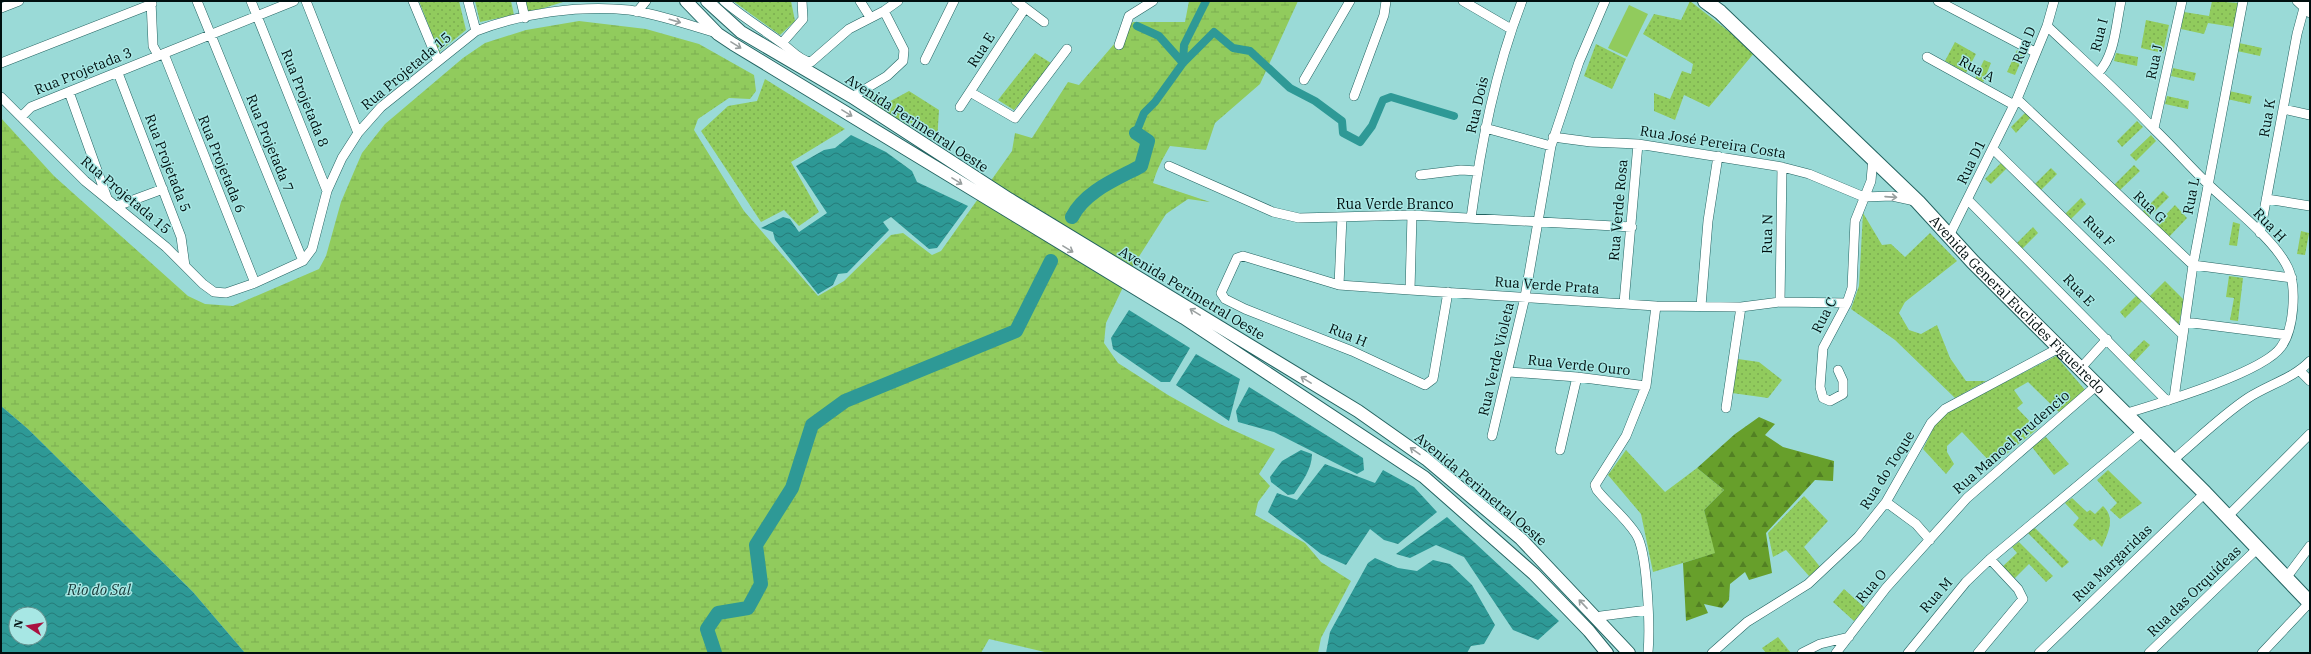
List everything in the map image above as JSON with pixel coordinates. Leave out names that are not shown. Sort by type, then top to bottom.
[{"type":"main road","name":"Avenida Perimetral Oeste","points":[[686,1],[718,34],[1184,318],[1424,477],[1534,574],[1589,631],[1607,653]]},
{"type":"main road","name":"Avenida Perimetral Oeste","points":[[706,1],[741,32],[852,97],[1009,199],[1358,411],[1426,459],[1521,539],[1629,653]]},
{"type":"main road","name":"Avenida General Euclides Figueiredo","points":[[1705,1],[1716,7],[1873,157],[2079,370],[2204,493],[2310,603]]},
{"type":"street","points":[[1,8],[19,1]]},
{"type":"street","name":"Rua Projetada 7","points":[[197,1],[303,261]]},
{"type":"street","name":"Rua Projetada 8","points":[[251,1],[327,191]]},
{"type":"street","name":"Rua Projetada 3","points":[[21,117],[31,107],[294,1]]},
{"type":"street","points":[[306,1],[358,133]]},
{"type":"street","points":[[413,1],[438,61]]},
{"type":"street","points":[[468,1],[476,31]]},
{"type":"street","points":[[521,1],[525,18]]},
{"type":"street","points":[[627,1],[633,11],[646,1]]},
{"type":"street","points":[[724,1],[746,21],[782,43],[805,62],[811,62],[849,29],[884,11],[898,1]]},
{"type":"street","points":[[782,43],[803,19],[802,1]]},
{"type":"street","points":[[860,1],[870,17]]},
{"type":"street","points":[[924,60],[954,1]]},
{"type":"street","points":[[1016,1],[1044,22]]},
{"type":"street","points":[[1119,45],[1129,16],[1153,1]]},
{"type":"street","points":[[1304,80],[1350,1]]},
{"type":"street","points":[[1354,96],[1384,15],[1386,1]]},
{"type":"street","points":[[1463,1],[1511,29]]},
{"type":"street","name":"Rua Dois","points":[[1471,218],[1477,171],[1485,128],[1511,29],[1522,1]]},
{"type":"street","name":"Rua Verde Violeta","points":[[1492,436],[1509,372],[1525,297],[1552,142],[1579,62],[1605,1]]},
{"type":"street","points":[[1938,1],[2035,52]]},
{"type":"street","name":"Rua D","points":[[2016,102],[2035,52],[2047,26],[2054,1]]},
{"type":"street","name":"Rua I","points":[[2098,73],[2105,65],[2121,1]]},
{"type":"street","name":"Rua J","points":[[2154,128],[2182,1]]},
{"type":"street","name":"Rua L","points":[[2171,400],[2183,335],[2193,265],[2243,1]]},
{"type":"street","points":[[2297,1],[2308,7]]},
{"type":"street","points":[[1,63],[151,3]]},
{"type":"street","name":"Rua Projetada 6","points":[[151,3],[153,46],[161,55],[255,283]]},
{"type":"street","name":"Rua Projetada 15","points":[[1,97],[85,181],[118,206],[166,247],[203,284],[214,292],[226,293],[255,283],[303,261],[312,249],[327,191],[342,158],[358,133],[382,108],[476,31],[493,25],[574,5],[633,11],[670,19],[718,34]]},
{"type":"street","name":"Rua K","points":[[2260,233],[2297,34],[2308,7]]},
{"type":"street","name":"Rua E","points":[[960,107],[1025,8]]},
{"type":"street","points":[[852,97],[887,76],[903,61],[904,50],[884,11]]},
{"type":"street","name":"Rua H","points":[[2047,26],[2098,73],[2208,184],[2260,233],[2285,263],[2292,278],[2292,305],[2287,335],[2278,351],[2248,370],[2171,400],[2124,414]]},
{"type":"street","points":[[970,92],[1015,118],[1067,49]]},
{"type":"street","name":"Rua A","points":[[1927,57],[2016,102]]},
{"type":"street","name":"Rua Projetada 5","points":[[118,73],[181,237],[185,266]]},
{"type":"street","points":[[69,92],[108,198]]},
{"type":"street","name":"Rua D1","points":[[1949,236],[2016,102]]},
{"type":"street","name":"Rua G","points":[[2016,102],[2193,265]]},
{"type":"street","points":[[2283,109],[2310,115]]},
{"type":"street","points":[[1485,128],[1552,142]]},
{"type":"street","name":"Rua José Pereira Costa","points":[[1552,142],[1638,144],[1718,156],[1782,167],[1809,174],[1864,197],[1892,196],[1918,202]]},
{"type":"street","name":"Rua Verde Rosa","points":[[1624,303],[1632,227],[1638,144]]},
{"type":"street","name":"Rua F","points":[[1993,149],[2183,335]]},
{"type":"street","points":[[1701,306],[1708,221],[1718,156]]},
{"type":"street","points":[[1864,197],[1872,178],[1873,157]]},
{"type":"street","name":"Rua Verde Branco","points":[[1169,166],[1283,216],[1299,218],[1412,215],[1538,220],[1632,227]]},
{"type":"street","name":"Rua N","points":[[1780,302],[1782,167]]},
{"type":"street","points":[[1420,175],[1460,170],[1477,171]]},
{"type":"street","points":[[118,206],[163,189]]},
{"type":"street","name":"Rua C","points":[[1838,370],[1842,381],[1843,394],[1830,401],[1823,398],[1820,387],[1823,348],[1846,303],[1853,280],[1855,221],[1864,197]]},
{"type":"street","points":[[2266,199],[2310,206]]},
{"type":"street","name":"Rua E","points":[[1968,200],[2107,340],[2171,400]]},
{"type":"street","points":[[1410,290],[1412,215]]},
{"type":"street","points":[[1339,285],[1342,217]]},
{"type":"street","name":"Rua H","points":[[1251,258],[1241,256],[1237,258],[1221,291],[1222,296],[1225,299],[1299,331],[1352,351],[1423,385],[1429,384],[1433,379],[1448,292]]},
{"type":"street","name":"Rua Verde Prata","points":[[1251,258],[1339,285],[1656,306],[1741,306],[1780,302],[1846,303]]},
{"type":"street","points":[[2193,265],[2292,278]]},
{"type":"street","points":[[1648,653],[1648,610],[1643,556],[1640,541],[1622,517],[1596,488],[1596,481],[1608,466],[1632,424],[1646,386],[1656,306]]},
{"type":"street","points":[[1726,408],[1741,306]]},
{"type":"street","points":[[2185,322],[2287,335]]},
{"type":"street","points":[[2079,370],[2107,340]]},
{"type":"street","name":"Rua do Toque","points":[[1712,653],[1747,622],[1808,584],[1858,537],[1886,502],[1931,423],[1945,409],[2059,348]]},
{"type":"street","points":[[2172,461],[2246,399],[2272,383],[2300,371],[2310,360]]},
{"type":"street","points":[[2300,371],[2310,381]]},
{"type":"street","name":"Rua Verde Ouro","points":[[1509,372],[1577,377],[1646,386]]},
{"type":"street","points":[[1560,450],[1577,377]]},
{"type":"street","name":"Rua Manoel Prudencio","points":[[1930,540],[1981,484],[2096,386]]},
{"type":"street","name":"Rua M","points":[[1908,653],[1966,582],[1990,559],[2142,432]]},
{"type":"street","points":[[2227,517],[2310,434]]},
{"type":"street","name":"Rua Margaridas","points":[[2038,653],[2204,493]]},
{"type":"street","points":[[1886,502],[1916,524],[1930,540]]},
{"type":"street","name":"Rua O","points":[[1836,653],[1886,588],[1930,540]]},
{"type":"street","points":[[2286,578],[2310,546]]},
{"type":"street","name":"Rua das Orquídeas","points":[[2149,653],[2258,548]]},
{"type":"street","points":[[1978,653],[2023,599],[2018,589],[1990,559]]},
{"type":"street","points":[[2262,653],[2310,603]]},
{"type":"street","points":[[1601,616],[1648,610]]},
{"type":"street","points":[[1802,653],[1820,644],[1849,637]]},
{"type":"green space","points":[[419,1],[459,1],[466,30],[439,52]]},
{"type":"green space","points":[[475,1],[511,1],[514,15],[480,22]]},
{"type":"green space","points":[[526,1],[563,1],[563,2],[528,13]]},
{"type":"green space","points":[[733,1],[791,1],[795,21],[780,35]]},
{"type":"green space","points":[[1189,1],[1298,1],[1260,84],[1215,123],[1206,150],[1170,146],[1167,150],[1158,168],[1153,183],[1210,202],[1188,199],[1166,214],[1133,266],[1106,323],[1104,343],[1118,363],[1168,395],[1222,425],[1275,449],[1259,474],[1270,486],[1258,502],[1255,515],[1305,543],[1321,562],[1351,581],[1321,638],[1318,653],[1049,653],[989,639],[981,653],[245,653],[193,592],[28,429],[1,406],[1,118],[54,176],[188,296],[205,304],[233,306],[319,269],[326,256],[341,202],[362,153],[385,124],[463,58],[485,43],[526,30],[579,21],[646,29],[699,44],[754,75],[756,91],[750,99],[729,98],[698,119],[694,130],[744,211],[818,296],[844,281],[891,235],[903,233],[932,255],[941,251],[1012,151],[1015,133],[1032,138],[1068,82],[1079,85],[1133,22],[1185,22]]},
{"type":"green space","points":[[1690,1],[1755,52],[1709,107],[1684,95],[1675,120],[1654,111],[1654,93],[1670,99],[1682,71],[1691,74],[1693,64],[1643,34],[1654,14],[1681,20]]},
{"type":"green space","points":[[2212,1],[2238,3],[2234,27],[2208,23],[2204,34],[2181,29],[2184,12],[2209,16]]},
{"type":"green space","points":[[1629,5],[1648,14],[1627,57],[1608,48]]},
{"type":"green space","points":[[2146,20],[2169,25],[2163,53],[2141,48]]},
{"type":"green space","points":[[1955,42],[1976,54],[1966,73],[1945,61]]},
{"type":"green space","points":[[2239,43],[2262,48],[2260,56],[2237,51]]},
{"type":"green space","points":[[1596,44],[1626,59],[1612,89],[1584,76]]},
{"type":"green space","points":[[2017,50],[2024,54],[2015,75],[2007,72]]},
{"type":"green space","points":[[1035,53],[1051,63],[1014,110],[998,100]]},
{"type":"green space","points":[[2116,53],[2138,57],[2137,66],[2114,61]]},
{"type":"green space","points":[[1984,60],[1991,63],[1982,85],[1974,81]]},
{"type":"green space","points":[[2173,68],[2196,73],[2194,81],[2171,76]]},
{"type":"green space","points":[[765,79],[845,129],[791,162],[819,212],[799,226],[784,210],[761,222],[701,131],[728,106],[757,101]]},
{"type":"green space","points":[[871,90],[887,103],[909,91],[939,110],[937,142],[864,99]]},
{"type":"green space","points":[[2229,91],[2252,96],[2250,104],[2227,99]]},
{"type":"green space","points":[[2167,96],[2189,101],[2188,109],[2165,104]]},
{"type":"green space","points":[[2027,111],[2032,116],[2016,133],[2011,127]]},
{"type":"green space","points":[[2137,121],[2143,127],[2122,147],[2117,141]]},
{"type":"green space","points":[[2151,135],[2156,141],[2136,161],[2130,155]]},
{"type":"green space","points":[[2001,163],[2007,168],[1991,184],[1985,179]]},
{"type":"green space","points":[[2134,165],[2140,171],[2119,191],[2114,185]]},
{"type":"green space","points":[[2051,168],[2057,174],[2041,190],[2035,184]]},
{"type":"green space","points":[[2163,191],[2169,197],[2148,218],[2142,212]]},
{"type":"green space","points":[[2081,198],[2086,204],[2070,220],[2065,214]]},
{"type":"green space","points":[[2175,205],[2187,218],[2168,238],[2155,226]]},
{"type":"green space","points":[[1863,213],[1882,245],[1891,244],[1905,257],[1930,233],[1957,261],[1905,302],[1899,313],[1909,330],[1921,334],[1937,325],[1950,358],[1966,381],[1986,381],[1955,398],[1895,340],[1851,309],[1859,286]]},
{"type":"green space","points":[[2233,222],[2240,224],[2237,246],[2229,245]]},
{"type":"green space","points":[[2033,227],[2038,233],[2022,249],[2016,244]]},
{"type":"green space","points":[[2301,231],[2309,233],[2305,255],[2297,254]]},
{"type":"green space","points":[[2229,276],[2243,278],[2238,321],[2230,320],[2234,298],[2226,297]]},
{"type":"green space","points":[[2165,281],[2184,300],[2178,328],[2149,297]]},
{"type":"green space","points":[[2136,296],[2142,301],[2125,318],[2120,312]]},
{"type":"green space","points":[[2144,340],[2150,345],[2134,362],[2128,356]]},
{"type":"green space","points":[[2056,356],[2085,390],[2060,413],[2028,382],[2014,390],[2023,403],[2017,408],[2037,429],[1993,465],[1962,432],[1947,446],[1947,452],[1954,464],[1946,474],[1923,449],[1935,425],[1947,412]]},
{"type":"green space","points":[[1738,359],[1759,362],[1782,380],[1768,398],[1732,393]]},
{"type":"green space","points":[[1759,417],[1775,424],[1765,435],[1783,447],[1834,461],[1833,481],[1815,480],[1766,533],[1772,573],[1749,580],[1745,572],[1730,584],[1729,600],[1722,608],[1704,604],[1708,613],[1686,621],[1683,563],[1715,553],[1704,510],[1724,490],[1697,468],[1735,434]]},
{"type":"green space","points":[[2046,437],[2069,464],[2054,475],[2032,447]]},
{"type":"green space","points":[[1626,450],[1665,492],[1697,468],[1724,490],[1704,510],[1716,553],[1653,572],[1641,514],[1608,475]]},
{"type":"green space","points":[[2108,470],[2142,503],[2120,519],[2110,510],[2117,503],[2097,480]]},
{"type":"green space","points":[[1804,496],[1828,521],[1804,547],[1821,568],[1809,576],[1786,550],[1773,557],[1768,533]]},
{"type":"green space","points":[[2072,498],[2087,512],[2090,510],[2095,514],[2103,506],[2107,511],[2110,526],[2102,547],[2094,539],[2090,541],[2073,525],[2079,518],[2065,503]]},
{"type":"green space","points":[[2035,528],[2069,562],[2062,568],[2028,533]]},
{"type":"green space","points":[[2019,542],[2053,576],[2046,582],[2029,564],[2013,580],[2002,567],[2017,553],[2012,547]]},
{"type":"green space","points":[[1844,589],[1865,608],[1854,621],[1833,602]]},
{"type":"green space","points":[[1778,637],[1791,653],[1766,653],[1762,648]]},
{"type":"water","points":[[851,135],[886,152],[912,171],[917,182],[968,206],[937,248],[929,249],[891,217],[883,222],[889,230],[847,273],[838,274],[833,285],[818,294],[775,240],[773,232],[761,228],[783,217],[790,219],[799,232],[827,213],[796,166],[824,150],[835,148]]},
{"type":"water","points":[[1129,310],[1190,348],[1170,382],[1161,382],[1113,349],[1111,338]]},
{"type":"water","points":[[1196,354],[1240,379],[1229,421],[1176,385]]},
{"type":"water","points":[[1249,387],[1363,458],[1364,470],[1357,474],[1274,432],[1238,422],[1236,411]]},
{"type":"water","name":"Rio do Sal","points":[[1,406],[28,429],[193,592],[245,653],[1,653]]},
{"type":"water","points":[[1301,450],[1312,454],[1312,460],[1306,475],[1294,494],[1288,495],[1271,482],[1270,477],[1282,461]]},
{"type":"water","points":[[1325,464],[1375,483],[1383,470],[1414,487],[1437,512],[1398,544],[1384,540],[1370,529],[1346,565],[1321,554],[1268,512],[1277,493],[1297,500]]},
{"type":"water","points":[[1447,517],[1559,621],[1538,640],[1513,630],[1464,557],[1436,545],[1410,558],[1396,554]]},
{"type":"water","points":[[1375,558],[1398,568],[1417,571],[1433,560],[1450,564],[1472,585],[1495,625],[1484,644],[1471,646],[1467,653],[1326,653],[1330,632],[1368,563]]},
{"type":"waterway","points":[[1183,63],[1184,45],[1206,1]]},
{"type":"waterway","points":[[1137,26],[1159,36],[1183,63]]},
{"type":"waterway","points":[[1136,133],[1144,113],[1155,102],[1183,63],[1214,32],[1233,48],[1250,51],[1290,88],[1315,101],[1342,121],[1343,133],[1360,142],[1372,126],[1383,100],[1391,97],[1454,116]]},
{"type":"waterway","points":[[1072,217],[1078,208],[1093,193],[1141,166],[1148,141],[1136,133]]},
{"type":"waterway","points":[[715,653],[707,629],[718,613],[748,608],[761,584],[756,545],[792,488],[812,425],[845,401],[1016,331],[1051,261]]}]
